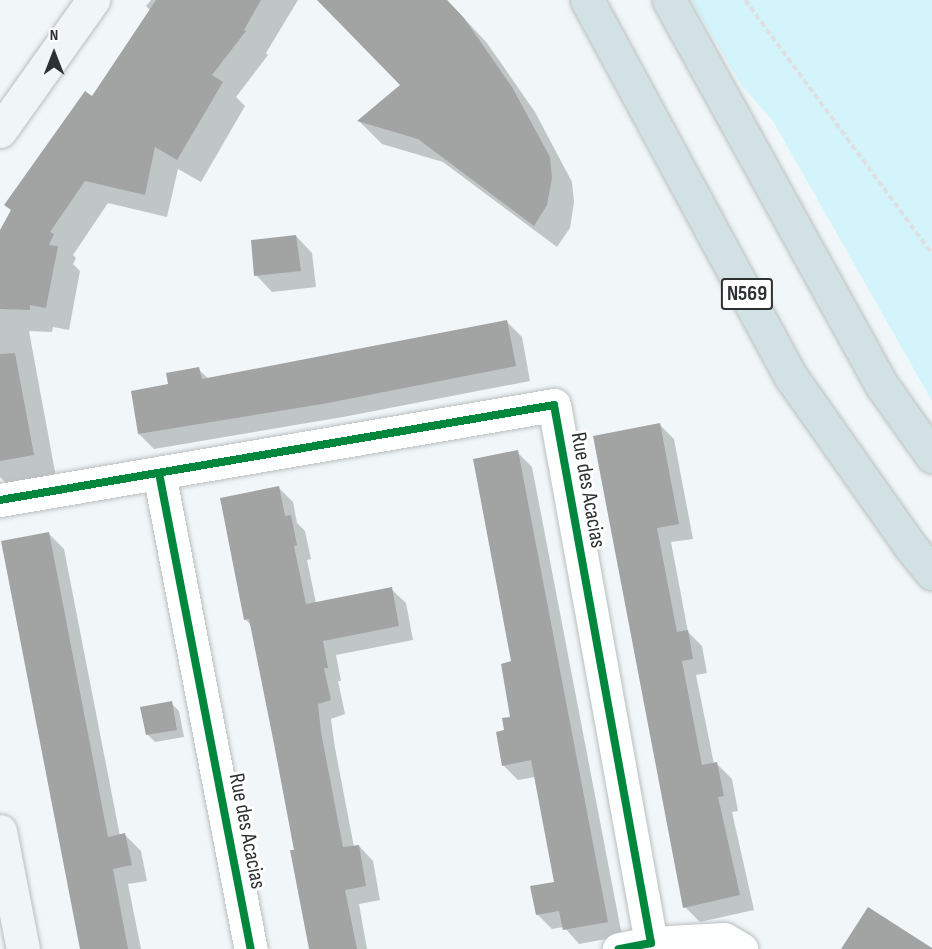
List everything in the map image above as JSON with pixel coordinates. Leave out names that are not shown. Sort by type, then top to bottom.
[{"type":"highway","name":"N569","points":[[587,0],[791,377],[910,546],[932,573]]},
{"type":"highway","points":[[669,0],[883,387],[932,456]]},
{"type":"street","points":[[0,131],[93,0]]},
{"type":"street","name":"Rue des Acacias","points":[[0,500],[554,405],[651,943]]},
{"type":"street","name":"Rue des Acacias","points":[[159,473],[251,949]]},
{"type":"street","points":[[0,831],[23,949]]},
{"type":"street","points":[[619,949],[651,943],[724,939],[741,949]]},
{"type":"path","points":[[745,0],[932,254]]},
{"type":"shaded area","points":[[691,0],[932,0],[932,401],[773,121],[742,86]]},
{"type":"building","points":[[156,0],[261,0],[244,30],[246,31],[212,75],[223,82],[177,160],[155,147],[145,195],[85,181],[50,232],[54,234],[49,245],[58,246],[46,308],[30,305],[30,310],[0,309],[0,230],[11,210],[4,205],[85,91],[92,96]]},
{"type":"building","points":[[317,0],[447,0],[464,18],[512,87],[550,157],[552,178],[547,205],[534,226],[418,139],[357,121],[400,85]]},
{"type":"building","points":[[296,235],[301,271],[254,276],[251,240]]},
{"type":"building","points":[[507,320],[516,366],[328,403],[138,434],[131,391],[168,384],[166,373],[199,367],[202,379]]},
{"type":"building","points":[[15,353],[34,455],[0,461],[0,354]]},
{"type":"building","points":[[660,423],[679,524],[657,528],[677,632],[688,630],[693,659],[682,661],[702,765],[717,762],[724,796],[718,797],[740,895],[683,908],[593,436]]},
{"type":"building","points":[[518,450],[608,922],[563,930],[559,911],[536,915],[530,886],[554,882],[531,760],[502,766],[496,732],[504,730],[502,718],[510,717],[501,664],[511,661],[473,459]]},
{"type":"building","points":[[279,486],[285,516],[291,515],[297,545],[294,546],[306,604],[392,587],[399,626],[323,641],[328,668],[324,668],[331,700],[318,704],[321,732],[343,847],[359,845],[366,886],[345,890],[357,949],[309,949],[290,850],[294,850],[274,744],[249,619],[244,620],[220,498]]},
{"type":"building","points":[[49,532],[108,837],[125,833],[132,865],[113,869],[128,949],[80,949],[1,541]]},
{"type":"building","points":[[172,701],[177,730],[146,735],[140,707]]},
{"type":"building","points":[[868,907],[932,948],[932,949],[841,949]]},
{"type":"cycle path","points":[[0,500],[554,405],[651,943],[619,949]]},
{"type":"cycle path","points":[[159,473],[251,949]]}]
